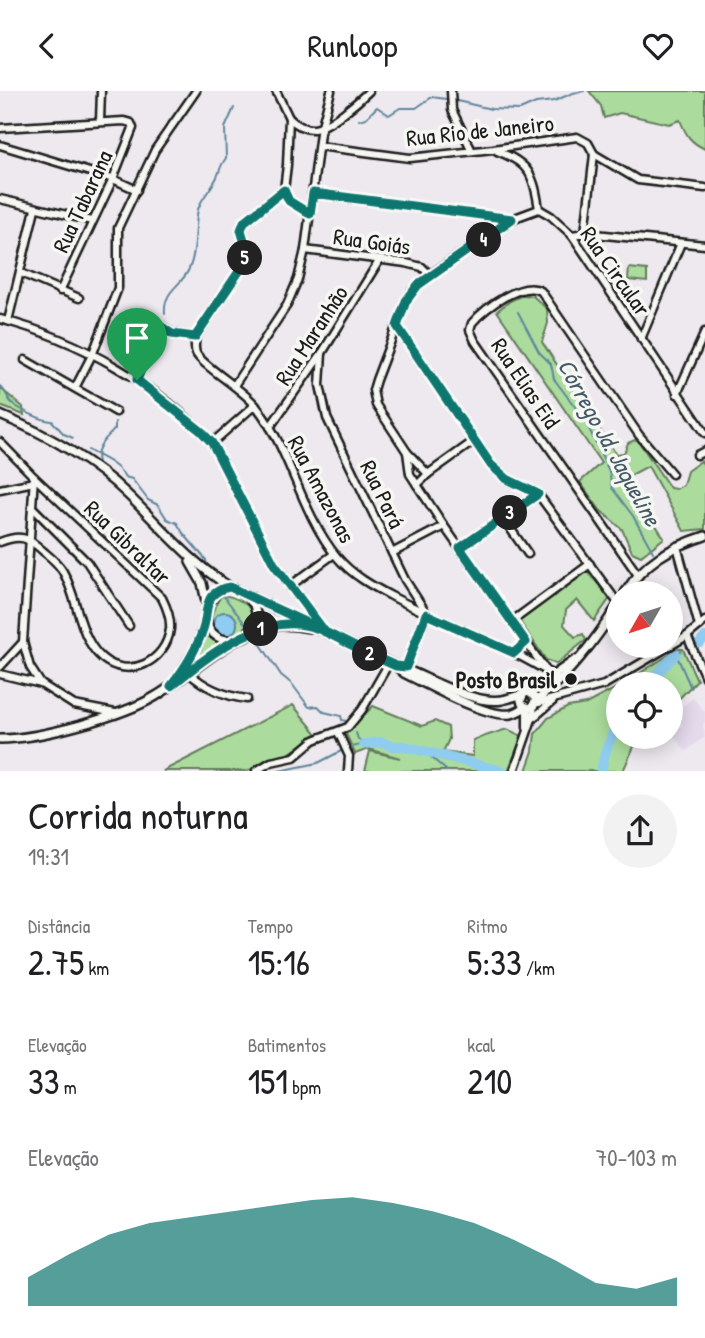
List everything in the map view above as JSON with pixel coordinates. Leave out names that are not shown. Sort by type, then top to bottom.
[{"type":"main road","points":[[1,417],[48,437],[110,479],[184,553],[230,587],[392,664],[476,698],[503,700],[527,693],[557,677]]},
{"type":"main road","points":[[633,581],[649,563],[677,546],[705,536]]},
{"type":"main road","points":[[171,686],[190,659],[206,620],[207,606],[199,575],[184,553]]},
{"type":"main road","points":[[207,606],[214,594],[230,587]]},
{"type":"main road","points":[[246,595],[254,605],[257,617],[248,633]]},
{"type":"main road","points":[[206,620],[219,638],[237,640]]},
{"type":"main road","points":[[405,670],[459,699],[501,714],[512,714],[532,705],[557,677],[582,656],[606,621]]},
{"type":"main road","points":[[0,739],[41,736],[146,701],[248,633],[278,625],[299,625],[323,631]]},
{"type":"main road","points":[[527,693],[521,702],[532,705]]},
{"type":"main road","points":[[527,693],[535,696],[532,705]]},
{"type":"street","points":[[0,128],[100,121],[101,91]]},
{"type":"street","points":[[75,389],[93,353],[118,288],[118,229],[155,150],[196,91]]},
{"type":"street","points":[[276,91],[289,118],[284,190],[289,201],[310,214]]},
{"type":"street","points":[[234,384],[287,305],[298,279],[305,250],[322,126],[331,91]]},
{"type":"street","points":[[289,118],[307,129],[322,126],[369,91]]},
{"type":"street","points":[[451,91],[452,110],[472,151]]},
{"type":"street","name":"Rua Tabarana","points":[[60,291],[133,130],[127,121],[100,121]]},
{"type":"street","name":"Rua Rio de Janeiro","points":[[319,146],[410,158],[577,137],[588,143],[594,154]]},
{"type":"street","points":[[0,145],[113,179],[137,190]]},
{"type":"street","points":[[428,474],[407,452],[380,413],[374,398],[376,380],[409,295],[430,275],[512,219],[539,209],[532,175],[512,156],[493,149]]},
{"type":"street","points":[[585,233],[594,154],[638,180],[705,188]]},
{"type":"street","points":[[137,380],[159,325],[172,334],[195,337],[240,270],[247,250],[241,230],[244,222],[284,190]]},
{"type":"street","points":[[313,193],[512,219]]},
{"type":"street","points":[[0,199],[92,221]]},
{"type":"street","points":[[8,321],[35,209]]},
{"type":"street","name":"Rua Circular","points":[[539,209],[572,235],[705,433]]},
{"type":"street","points":[[572,235],[585,233],[705,245]]},
{"type":"street","points":[[641,339],[681,243]]},
{"type":"street","name":"Rua Goiás","points":[[305,250],[417,265],[430,275]]},
{"type":"street","name":"Rua Maranhão","points":[[270,428],[322,353],[379,261]]},
{"type":"street","points":[[20,274],[79,298]]},
{"type":"street","name":"Rua Elias Eid","points":[[635,578],[475,341],[470,330],[472,323],[513,292],[533,287],[541,291],[639,435],[672,474]]},
{"type":"street","points":[[0,319],[93,353],[137,380],[201,431],[212,443],[267,552],[323,631]]},
{"type":"street","points":[[397,326],[497,472],[538,494],[606,587]]},
{"type":"street","points":[[677,394],[702,351],[705,332]]},
{"type":"street","name":"Rua Amazonas","points":[[195,337],[196,353],[201,361],[234,384],[255,405],[270,428],[334,554],[357,577],[426,614],[514,653],[557,677]]},
{"type":"street","name":"Rua Pará","points":[[322,353],[320,385],[327,418],[392,553],[426,614]]},
{"type":"street","points":[[24,360],[116,412]]},
{"type":"street","points":[[304,379],[320,385]]},
{"type":"street","points":[[212,443],[255,405]]},
{"type":"street","points":[[417,485],[474,441]]},
{"type":"street","name":"Rua Gibraltar","points":[[0,442],[34,479],[162,598],[168,610],[170,631],[165,646],[157,656],[148,664],[133,669],[111,664],[102,658],[87,635],[61,568],[29,538]]},
{"type":"street","points":[[697,455],[705,451]]},
{"type":"street","points":[[407,452],[410,474],[545,669]]},
{"type":"street","points":[[0,489],[34,479],[23,642],[30,667],[41,684]]},
{"type":"street","points":[[460,548],[538,494]]},
{"type":"street","points":[[33,508],[87,562],[129,626]]},
{"type":"street","points":[[503,518],[528,554]]},
{"type":"street","points":[[392,553],[444,526]]},
{"type":"street","points":[[0,542],[18,537],[29,538]]},
{"type":"street","points":[[677,546],[702,623],[683,638]]},
{"type":"street","points":[[290,586],[334,554]]},
{"type":"street","points":[[511,622],[590,564]]},
{"type":"street","points":[[401,601],[411,590]]},
{"type":"street","points":[[299,619],[305,614],[307,607]]},
{"type":"street","points":[[405,670],[426,614]]},
{"type":"street","points":[[687,636],[705,677]]},
{"type":"street","points":[[0,667],[23,642]]},
{"type":"street","points":[[514,653],[526,642]]},
{"type":"street","points":[[532,705],[604,685],[644,658]]},
{"type":"street","points":[[256,771],[271,762],[294,757],[314,740],[338,732],[352,723],[392,664]]},
{"type":"street","points":[[188,672],[203,684],[223,694],[247,698]]},
{"type":"street","points":[[0,674],[41,684],[74,705],[115,713]]},
{"type":"street","points":[[532,719],[557,698]]},
{"type":"street","points":[[514,770],[532,719],[532,705]]},
{"type":"street","points":[[527,733],[532,705]]},
{"type":"street","points":[[338,732],[349,756],[348,771]]},
{"type":"shaded area","points":[[693,698],[705,712],[705,737],[686,751],[683,747],[683,706]]},
{"type":"green space","points":[[589,91],[705,91],[705,149],[689,137],[680,120],[669,124],[620,113],[604,118],[601,106]]},
{"type":"green space","points":[[629,268],[647,270],[647,282],[628,280]]},
{"type":"green space","points":[[523,295],[533,296],[547,309],[548,323],[542,342],[616,454],[624,453],[628,443],[637,439],[670,488],[676,489],[683,485],[687,471],[701,461],[705,467],[705,529],[684,531],[648,466],[631,475],[628,481],[664,538],[641,556],[632,552],[622,529],[600,510],[580,482],[601,463],[497,311]]},
{"type":"green space","points":[[0,388],[23,407],[24,415],[0,406]]},
{"type":"green space","points":[[587,571],[606,593],[606,604],[594,621],[577,600],[566,610],[564,625],[575,637],[583,634],[586,640],[556,664],[546,660],[519,620]]},
{"type":"green space","points":[[221,595],[242,602],[253,613],[254,618],[245,630],[229,642],[198,657],[215,606]]},
{"type":"green space","points":[[683,649],[697,680],[683,695],[683,672],[642,672],[664,658],[683,658]]},
{"type":"green space","points":[[606,693],[606,749],[633,749],[623,771],[526,771],[535,734],[548,718],[568,707],[586,704]]},
{"type":"green space","points":[[293,705],[317,734],[287,755],[269,758],[248,771],[163,771]]},
{"type":"green space","points":[[373,706],[422,726],[435,721],[448,727],[449,739],[443,752],[473,756],[473,740],[507,729],[522,736],[508,771],[365,771],[370,751],[400,758],[369,749],[355,754],[346,734]]},
{"type":"water","points":[[225,612],[236,619],[237,624],[230,635],[225,636],[214,629],[213,624],[220,613]]},
{"type":"waterway","points":[[457,101],[491,109],[520,110],[536,103],[554,101],[584,91]]},
{"type":"waterway","points":[[359,120],[366,118],[377,107],[389,115],[400,108],[416,108],[432,97],[446,99]]},
{"type":"waterway","points":[[165,314],[167,299],[189,269],[198,210],[226,158],[225,128],[234,108]]},
{"type":"waterway","name":"Córrego Jd. Jaqueline","points":[[518,312],[539,352],[551,364],[554,379],[585,420],[609,471],[612,488],[633,516],[653,552]]},
{"type":"waterway","points":[[0,386],[13,404],[36,417],[52,421],[64,434],[73,438]]},
{"type":"waterway","points":[[98,463],[99,448],[115,429],[115,422]]},
{"type":"waterway","points":[[88,450],[113,464],[125,477],[132,479],[148,500],[158,505],[167,519],[177,523],[206,560],[207,566],[218,573]]},
{"type":"waterway","points":[[222,594],[246,625]]},
{"type":"waterway","points":[[700,643],[705,637]]},
{"type":"waterway","points":[[258,640],[281,675],[292,684],[309,707],[318,706],[324,712],[341,716],[342,720],[346,721]]},
{"type":"waterway","points":[[659,672],[672,658]]},
{"type":"waterway","points":[[678,658],[691,688]]},
{"type":"waterway","points":[[352,747],[364,744],[356,733]]},
{"type":"waterway","points":[[364,744],[382,742],[502,771]]},
{"type":"waterway","points":[[601,771],[607,749]]},
{"type":"waterway","points":[[279,771],[318,763],[343,750]]},
{"type":"waterway","points":[[424,751],[447,771]]},
{"type":"place","name":"Posto Brasil","points":[[571,679]]},
{"type":"route","points":[[137,380],[159,325],[172,334],[195,337],[240,270],[247,250],[241,230],[244,222],[284,190],[292,204],[310,214],[313,193],[512,219],[418,285],[409,295],[397,326],[491,465],[507,479],[538,494],[460,548],[526,642],[514,653],[426,614],[406,667],[396,666],[325,632],[299,619],[230,587],[219,590],[210,599],[196,648],[171,686],[219,650],[248,633],[278,625],[299,625],[325,632],[274,564],[212,443],[201,431],[137,380]]}]
